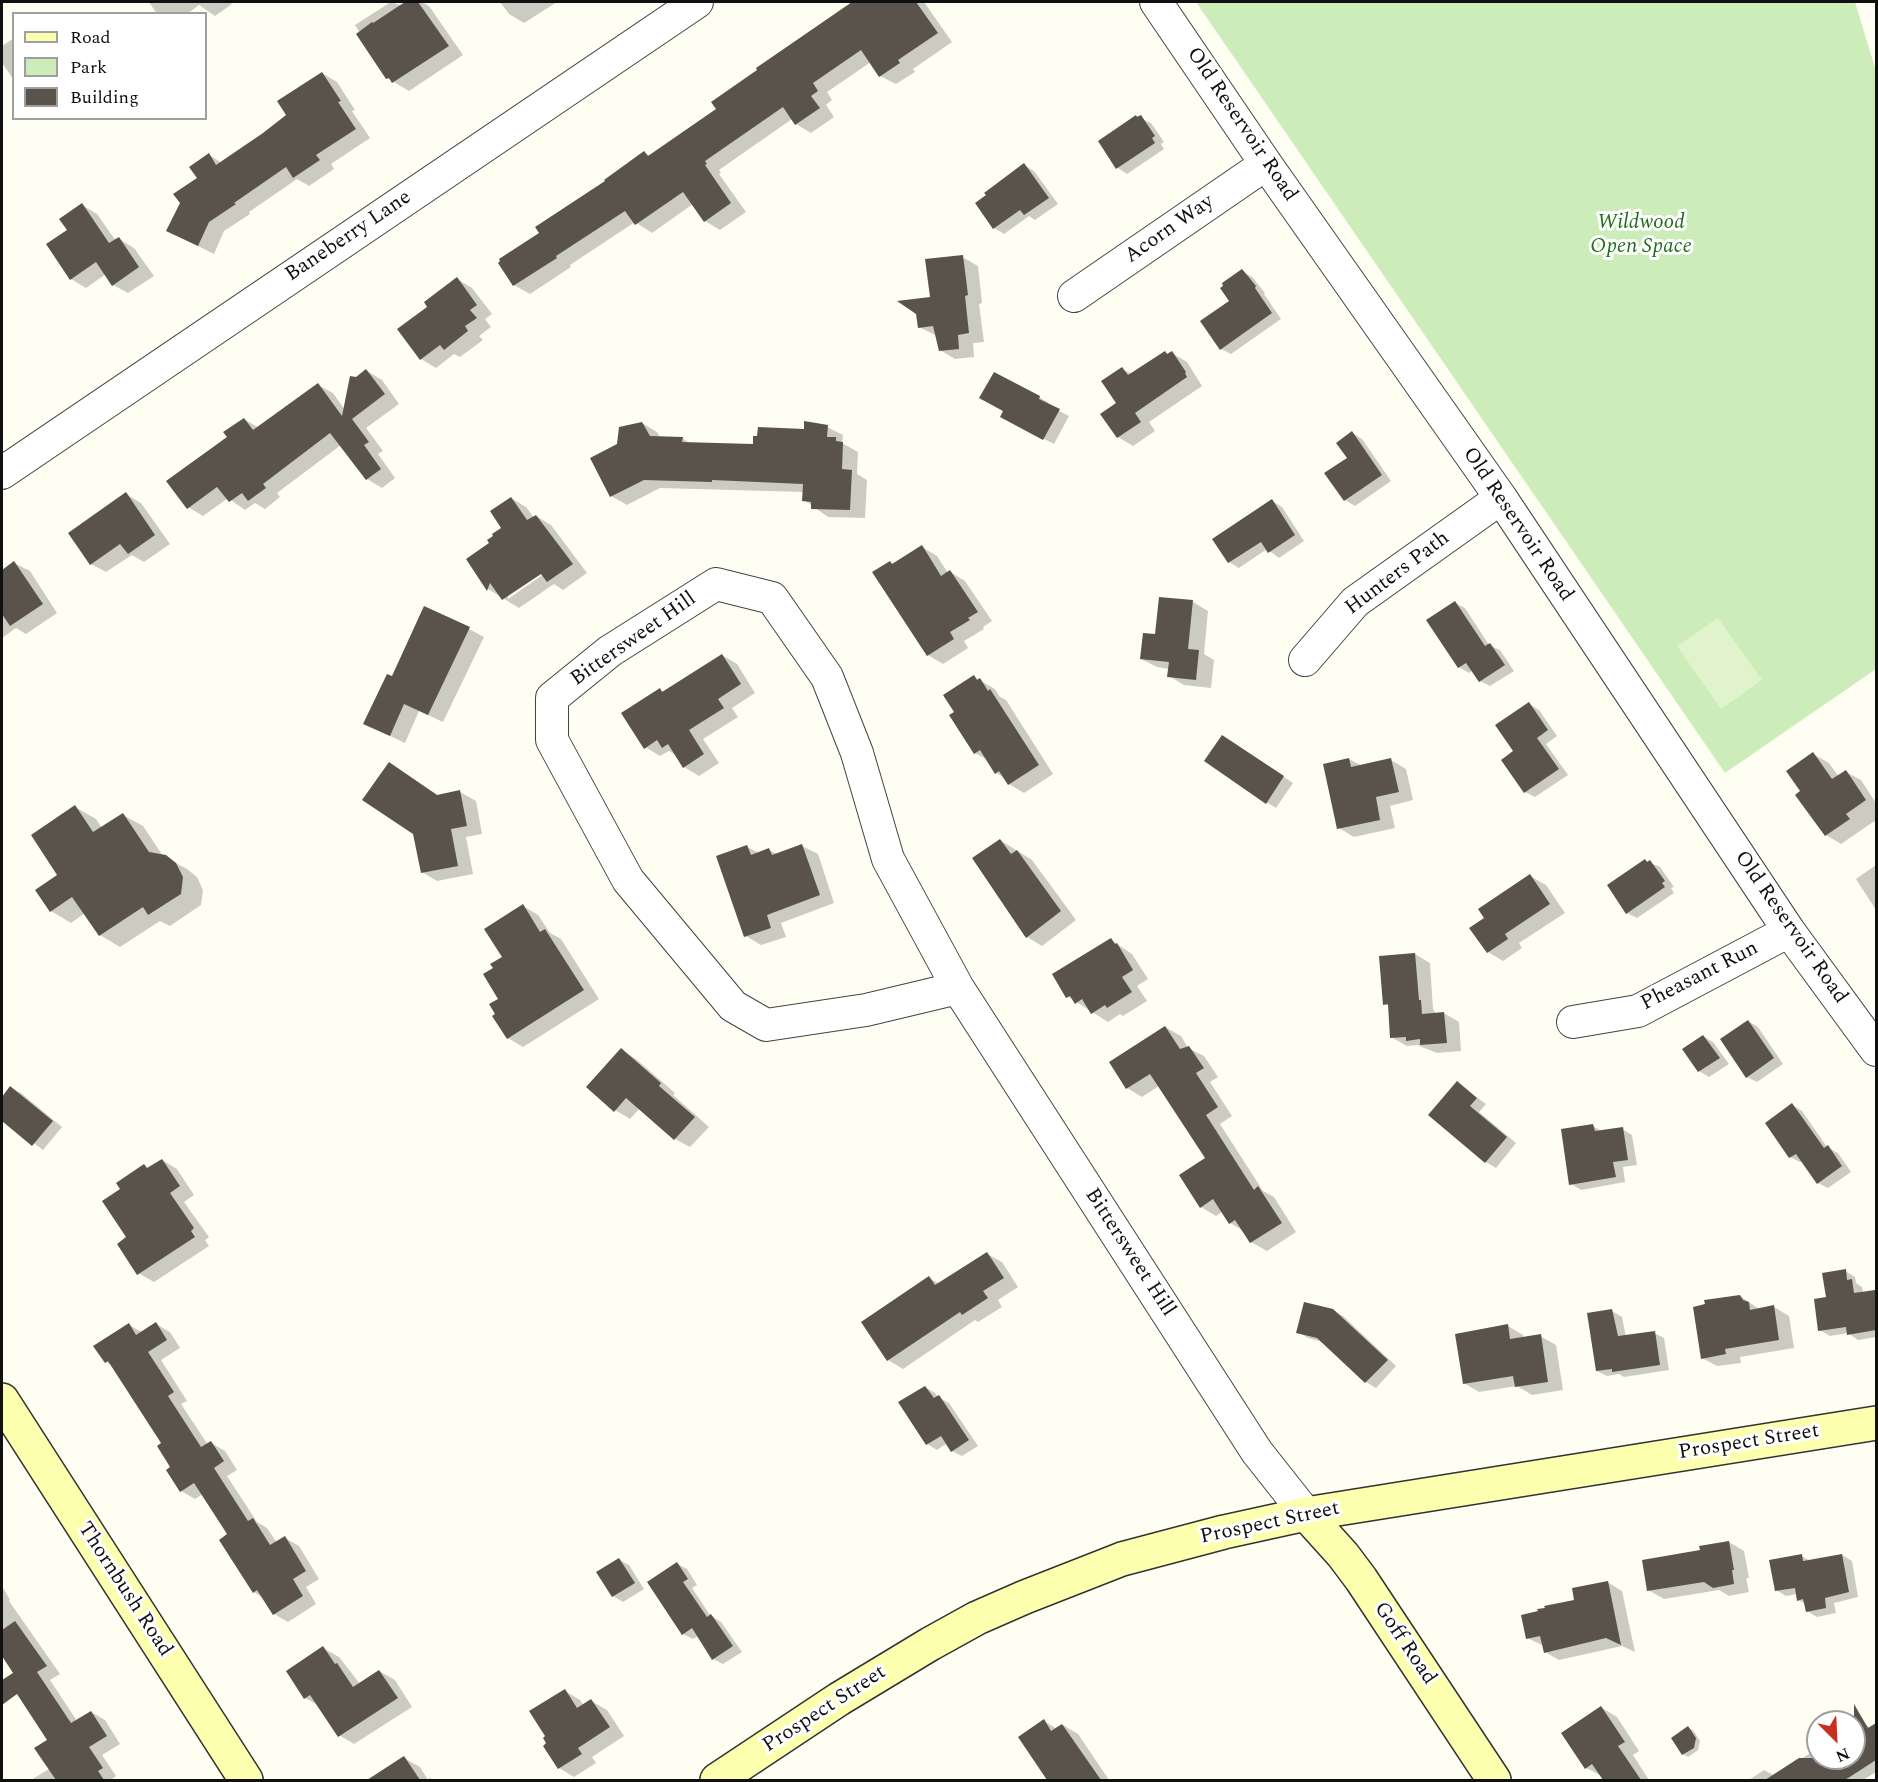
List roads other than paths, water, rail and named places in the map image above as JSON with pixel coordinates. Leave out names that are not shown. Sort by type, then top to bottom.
[{"type":"main road","name":"Thornbush Road","points":[[2,1400],[246,1780]]},
{"type":"main road","name":"Prospect Street","points":[[717,1780],[885,1671],[977,1618],[1122,1559],[1224,1532],[1306,1514],[1876,1423]]},
{"type":"main road","name":"Goff Road","points":[[1306,1514],[1361,1579],[1494,1780]]},
{"type":"street","name":"Baneberry Lane","points":[[2,473],[697,2]]},
{"type":"street","name":"Old Reservoir Road","points":[[1156,2],[1266,164],[1501,498],[1789,931],[1876,1050]]},
{"type":"street","name":"Acorn Way","points":[[1074,296],[1266,164]]},
{"type":"street","name":"Hunters Path","points":[[1305,660],[1355,602],[1501,498]]},
{"type":"street","name":"Bittersweet Hill","points":[[958,988],[866,1010],[766,1025],[733,1006],[628,880],[552,740],[552,698],[610,651],[716,584],[772,598],[826,677],[857,753],[888,859],[958,988],[1257,1452],[1306,1514]]},
{"type":"street","name":"Pheasant Run","points":[[1573,1022],[1638,1011],[1789,931]]},
{"type":"park label","name":"Wildwood Open Space","points":[[1641,236]]}]
